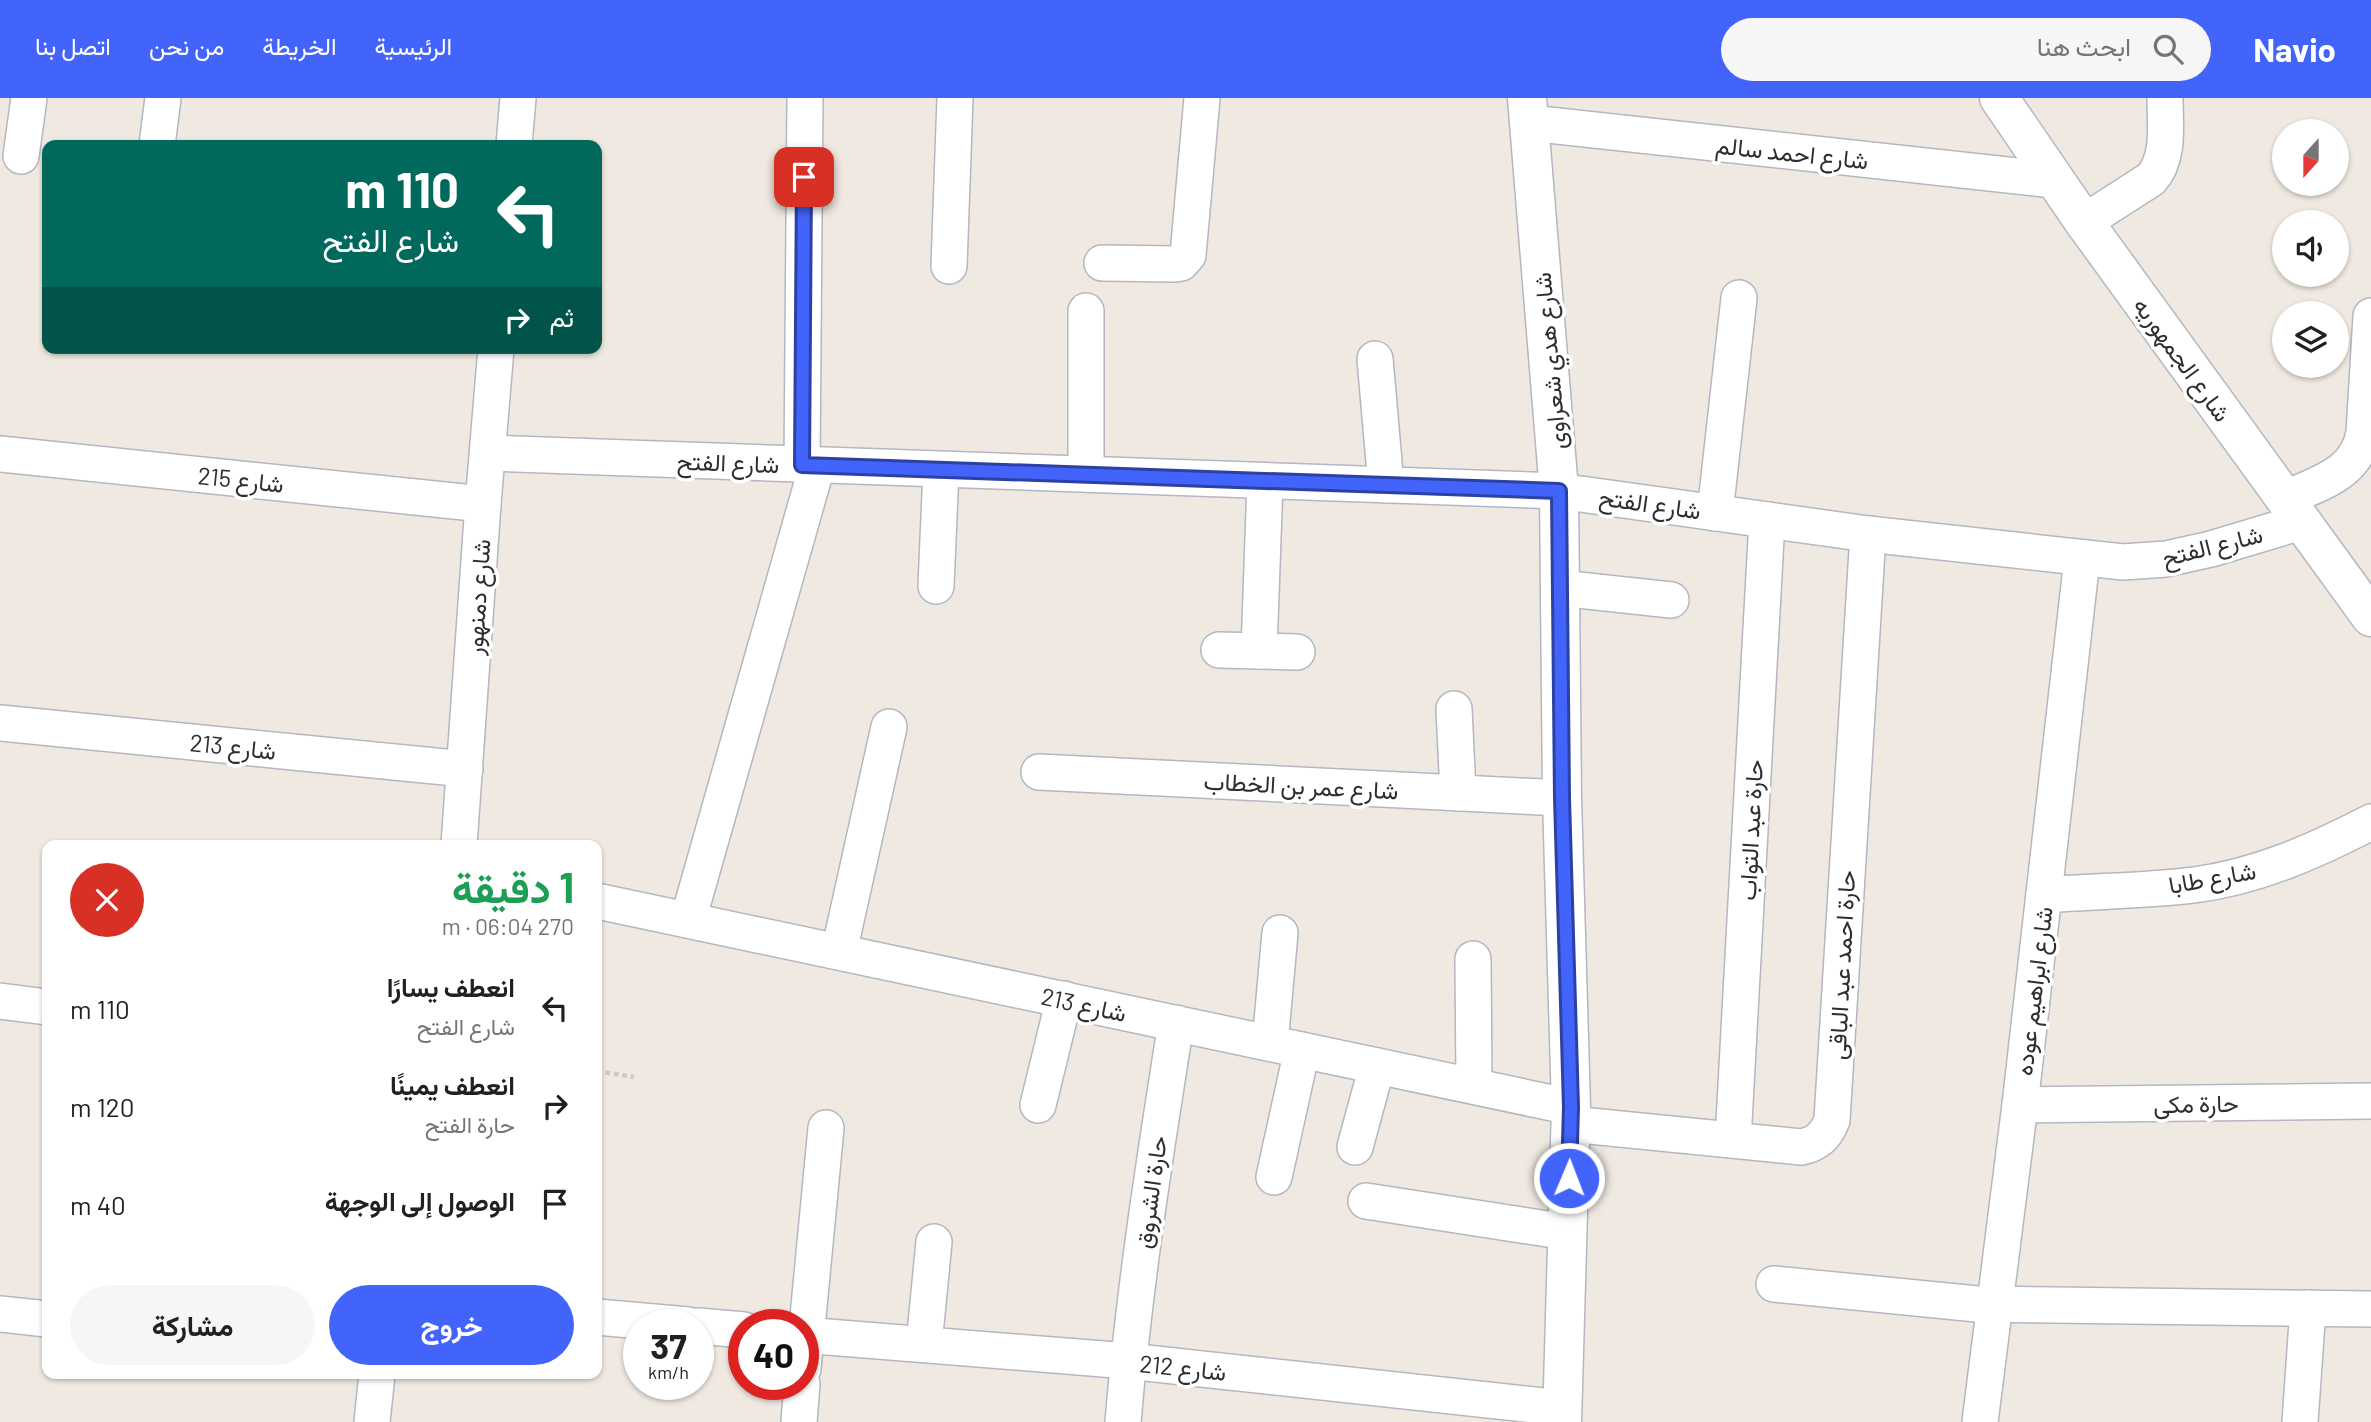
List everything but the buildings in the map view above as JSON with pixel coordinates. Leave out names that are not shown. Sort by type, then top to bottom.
[{"type":"street","points":[[23,156],[29,98]]},
{"type":"street","points":[[158,140],[163,98]]},
{"type":"street","points":[[514,140],[518,98]]},
{"type":"street","points":[[688,920],[809,466],[805,98]]},
{"type":"street","points":[[949,266],[956,98]]},
{"type":"street","points":[[1102,263],[1175,264],[1181,263],[1188,255],[1202,98]]},
{"type":"street","name":"شارع الجمهوريه","points":[[1999,98],[2084,222],[2368,610]]},
{"type":"street","points":[[2084,222],[2151,179],[2159,170],[2164,146],[2165,98]]},
{"type":"street","name":"شارع احمد سالم","points":[[1529,111],[2054,180]]},
{"type":"street","name":"شارع هدي شعراوى","points":[[1529,111],[1559,491],[1562,798],[1570,1116],[1562,1415]]},
{"type":"street","points":[[1715,513],[1739,298]]},
{"type":"street","points":[[1086,311],[1086,474]]},
{"type":"street","name":"شارع الفتح","points":[[488,453],[1559,491],[1868,534],[2082,559],[2123,562],[2166,559],[2211,549],[2293,510],[2345,470],[2361,447],[2371,316]]},
{"type":"street","name":"شارع دمنهور","points":[[459,840],[496,354]]},
{"type":"street","points":[[1374,359],[1386,485]]},
{"type":"street","name":"شارع 215","points":[[0,454],[483,504]]},
{"type":"street","points":[[936,586],[941,470]]},
{"type":"street","points":[[1259,651],[1265,482]]},
{"type":"street","name":"حارة عبد التواب","points":[[1733,1140],[1767,520]]},
{"type":"street","name":"حارة احمد عبد الباقى","points":[[1570,1116],[1733,1140],[1801,1147],[1812,1145],[1828,1130],[1832,1120],[1868,534]]},
{"type":"street","name":"شارع ابراهيم عوده","points":[[1980,1422],[2020,1105],[2082,559]]},
{"type":"street","points":[[1560,588],[1671,600]]},
{"type":"street","points":[[1219,650],[1297,652]]},
{"type":"street","points":[[1454,709],[1458,793]]},
{"type":"street","name":"شارع 213","points":[[0,723],[465,769]]},
{"type":"street","points":[[839,952],[889,727]]},
{"type":"street","name":"شارع عمر بن الخطاب","points":[[1039,772],[1562,798]]},
{"type":"street","name":"شارع طابا","points":[[2044,895],[2194,885],[2233,877],[2309,853],[2371,822]]},
{"type":"street","name":"شارع 213","points":[[602,902],[1474,1086],[1570,1116]]},
{"type":"street","points":[[1274,1177],[1286,1046],[1280,933]]},
{"type":"street","points":[[1473,959],[1474,1086]]},
{"type":"street","points":[[1038,1105],[1063,999]]},
{"type":"street","points":[[0,1001],[42,1006]]},
{"type":"street","name":"حارة الشروق","points":[[1123,1422],[1149,1191],[1175,1023]]},
{"type":"street","points":[[1355,1147],[1377,1066]]},
{"type":"street","name":"حارة مكى","points":[[2020,1105],[2371,1101]]},
{"type":"street","points":[[808,1309],[826,1128]]},
{"type":"street","points":[[1366,1200],[1567,1233]]},
{"type":"street","points":[[924,1344],[934,1242]]},
{"type":"street","points":[[1774,1284],[1959,1303],[2371,1309]]},
{"type":"street","points":[[2300,1422],[2308,1308]]},
{"type":"street","points":[[0,1314],[42,1318]]},
{"type":"street","points":[[602,1317],[623,1319]]},
{"type":"street","name":"شارع 212","points":[[819,1346],[924,1344],[1128,1361],[1562,1415]]},
{"type":"street","points":[[372,1422],[376,1379]]},
{"type":"street","points":[[799,1422],[801,1400]]},
{"type":"path","points":[[602,1072],[634,1077]]},
{"type":"route","points":[[804,177],[802,465],[1559,491],[1562,798],[1571,1107],[1569,1178]]}]
